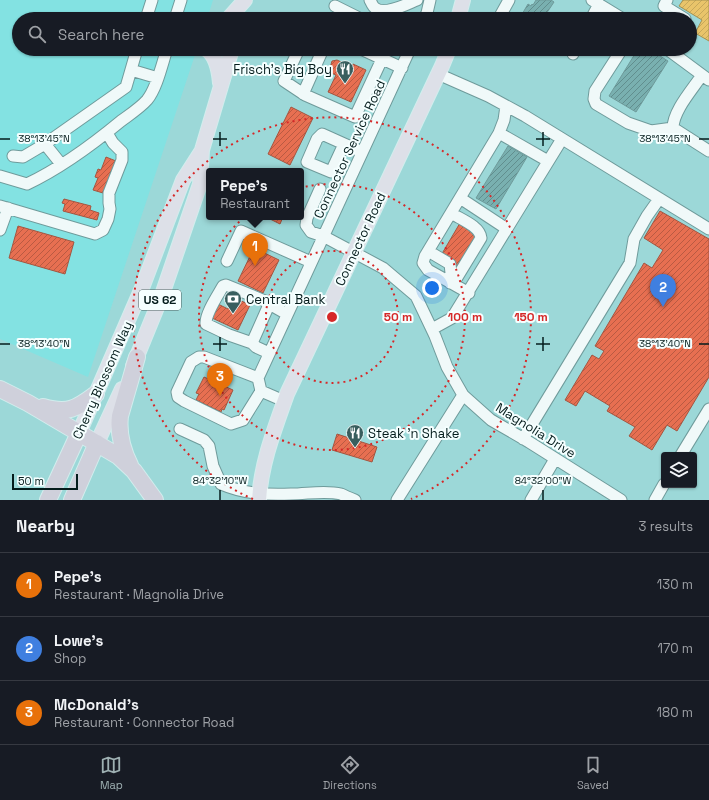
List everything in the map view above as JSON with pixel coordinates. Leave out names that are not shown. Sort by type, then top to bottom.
[{"type":"highway","points":[[134,472],[123,448],[119,424],[138,356]]},
{"type":"highway","points":[[0,389],[28,403],[118,456],[134,472],[155,500]]},
{"type":"highway","points":[[28,403],[58,411],[70,410],[79,406],[96,394]]},
{"type":"highway","name":"Cherry Blossom Way","points":[[48,500],[79,433]]},
{"type":"highway","name":"Cherry Blossom Way","points":[[72,500],[97,443]]},
{"type":"main road","points":[[234,12],[245,0]]},
{"type":"main road","points":[[242,12],[245,0]]},
{"type":"main road","points":[[460,12],[463,0]]},
{"type":"main road","points":[[212,56],[220,74],[221,87]]},
{"type":"main road","name":"Cherry Blossom Way","points":[[97,443],[138,356],[162,295],[196,197],[200,184],[202,150],[230,56]]},
{"type":"main road","name":"Connector Road","points":[[259,497],[262,471],[269,444],[284,401],[446,56]]},
{"type":"main road","name":"Cherry Blossom Way","points":[[79,433],[142,288],[184,180],[202,150]]},
{"type":"street","points":[[148,12],[152,0]]},
{"type":"street","points":[[177,12],[181,0]]},
{"type":"street","points":[[370,0],[376,8],[383,11],[394,9],[416,0]]},
{"type":"street","points":[[427,12],[430,0]]},
{"type":"street","points":[[502,12],[509,0]]},
{"type":"street","points":[[668,0],[664,6],[674,12]]},
{"type":"street","points":[[593,12],[596,2],[612,12]]},
{"type":"street","points":[[335,6],[347,12]]},
{"type":"street","points":[[14,156],[23,157],[45,144],[126,87],[135,56]]},
{"type":"street","points":[[0,176],[27,184],[40,178],[106,133],[147,100],[158,78],[165,56]]},
{"type":"street","points":[[296,56],[284,81],[303,94],[355,116],[382,59]]},
{"type":"street","points":[[303,94],[320,56]]},
{"type":"street","points":[[376,56],[402,68]]},
{"type":"street","name":"Connector Service Road","points":[[258,378],[407,56]]},
{"type":"street","points":[[618,56],[595,91],[594,99],[596,104],[628,124],[651,131],[673,128],[709,151]]},
{"type":"street","points":[[673,128],[673,121],[677,113],[705,78],[676,56]]},
{"type":"street","points":[[131,70],[158,78]]},
{"type":"street","points":[[438,74],[488,96],[525,116],[709,229]]},
{"type":"street","points":[[469,294],[428,270],[423,263],[425,256],[450,213],[499,133],[504,120],[506,106]]},
{"type":"street","points":[[0,230],[4,207],[95,234],[103,230],[110,209],[109,193],[122,160],[122,152],[106,133]]},
{"type":"street","points":[[499,133],[548,161]]},
{"type":"street","points":[[432,329],[452,318],[469,294],[562,139]]},
{"type":"street","points":[[45,144],[61,164]]},
{"type":"street","points":[[344,144],[362,152]]},
{"type":"street","name":"Magnolia Drive","points":[[320,189],[307,218],[306,225],[311,232],[323,236],[382,268],[416,296],[432,329],[447,367],[463,395],[491,420],[620,500]]},
{"type":"street","points":[[460,198],[507,229]]},
{"type":"street","points":[[523,439],[630,263],[634,239],[647,216],[660,199]]},
{"type":"street","points":[[450,213],[476,228],[481,234],[481,238],[451,284]]},
{"type":"street","points":[[227,261],[241,231],[311,262]]},
{"type":"street","points":[[428,251],[450,264],[451,284]]},
{"type":"street","points":[[269,353],[256,347],[252,343],[229,335],[206,324],[209,313],[223,286],[226,285],[265,301],[269,306],[287,314]]},
{"type":"street","points":[[252,343],[269,306]]},
{"type":"street","points":[[199,357],[204,357],[258,378],[261,391],[243,420],[231,424],[184,401],[178,397],[177,392],[191,362],[199,357]]},
{"type":"street","points":[[261,391],[284,401]]},
{"type":"street","points":[[397,500],[463,395]]},
{"type":"street","points":[[683,452],[709,409]]},
{"type":"street","points":[[180,429],[204,440],[209,446],[213,466],[221,484],[259,497],[294,497],[317,493],[340,494],[354,500]]},
{"type":"street","points":[[531,500],[555,459]]},
{"type":"street","points":[[655,500],[662,488]]},
{"type":"shaded area","points":[[0,0],[213,0],[209,12],[12,12],[12,56],[195,56],[88,377],[0,339]]},
{"type":"building: Homes","points":[[683,0],[709,0],[709,41],[697,34],[697,29],[702,20],[697,17],[697,12],[689,12],[679,6]]},
{"type":"building: Shops","points":[[337,60],[352,67],[353,64],[366,70],[351,102],[328,92],[336,75],[331,73],[330,68],[332,61]]},
{"type":"building: Shops","points":[[291,107],[313,118],[290,165],[268,154]]},
{"type":"building: Shops","points":[[106,157],[116,161],[103,193],[93,190],[98,178],[95,177],[98,169],[101,170]]},
{"type":"building: Shops","points":[[64,199],[91,206],[90,210],[99,213],[97,220],[63,211],[65,204],[62,203]]},
{"type":"building: Shops","points":[[660,211],[709,239],[709,377],[677,431],[667,425],[652,450],[629,436],[635,427],[607,411],[610,406],[585,391],[576,406],[565,400],[592,355],[599,359],[604,351],[595,346],[644,263],[652,268],[663,250],[644,238]]},
{"type":"building: Shops","points":[[272,220],[282,220],[280,224]]},
{"type":"building: Shops","points":[[460,223],[475,232],[477,239],[459,268],[440,257]]},
{"type":"building: Shops","points":[[18,226],[74,242],[65,274],[9,258]]},
{"type":"building: Shops","points":[[254,248],[279,260],[263,293],[238,281]]},
{"type":"building: Shops","points":[[233,297],[250,305],[238,330],[212,318],[218,304],[228,309]]},
{"type":"building: Shops","points":[[204,377],[233,390],[224,410],[222,409],[221,412],[196,400],[199,394],[196,393]]},
{"type":"building: Shops","name":"Steak 'n Shake","points":[[337,434],[377,447],[372,462],[332,450]]},
{"type":"building: Other","points":[[536,0],[551,0],[554,2],[547,12],[523,12],[528,4],[531,6],[532,4],[533,5]]},
{"type":"building: Other","points":[[634,56],[660,56],[668,61],[636,112],[609,96]]},
{"type":"building: Other","points":[[508,146],[527,157],[496,209],[476,198]]},
{"type":"place","name":"Frisch's Big Boy","points":[[345,84]]},
{"type":"place","name":"Pepe’s","points":[[255,266]]},
{"type":"place","name":"Lowe's","points":[[663,307]]},
{"type":"place","name":"Central Bank","points":[[233,314]]},
{"type":"place","name":"McDonald's","points":[[220,396]]},
{"type":"place","name":"Steak 'n Shake","points":[[355,448]]}]
